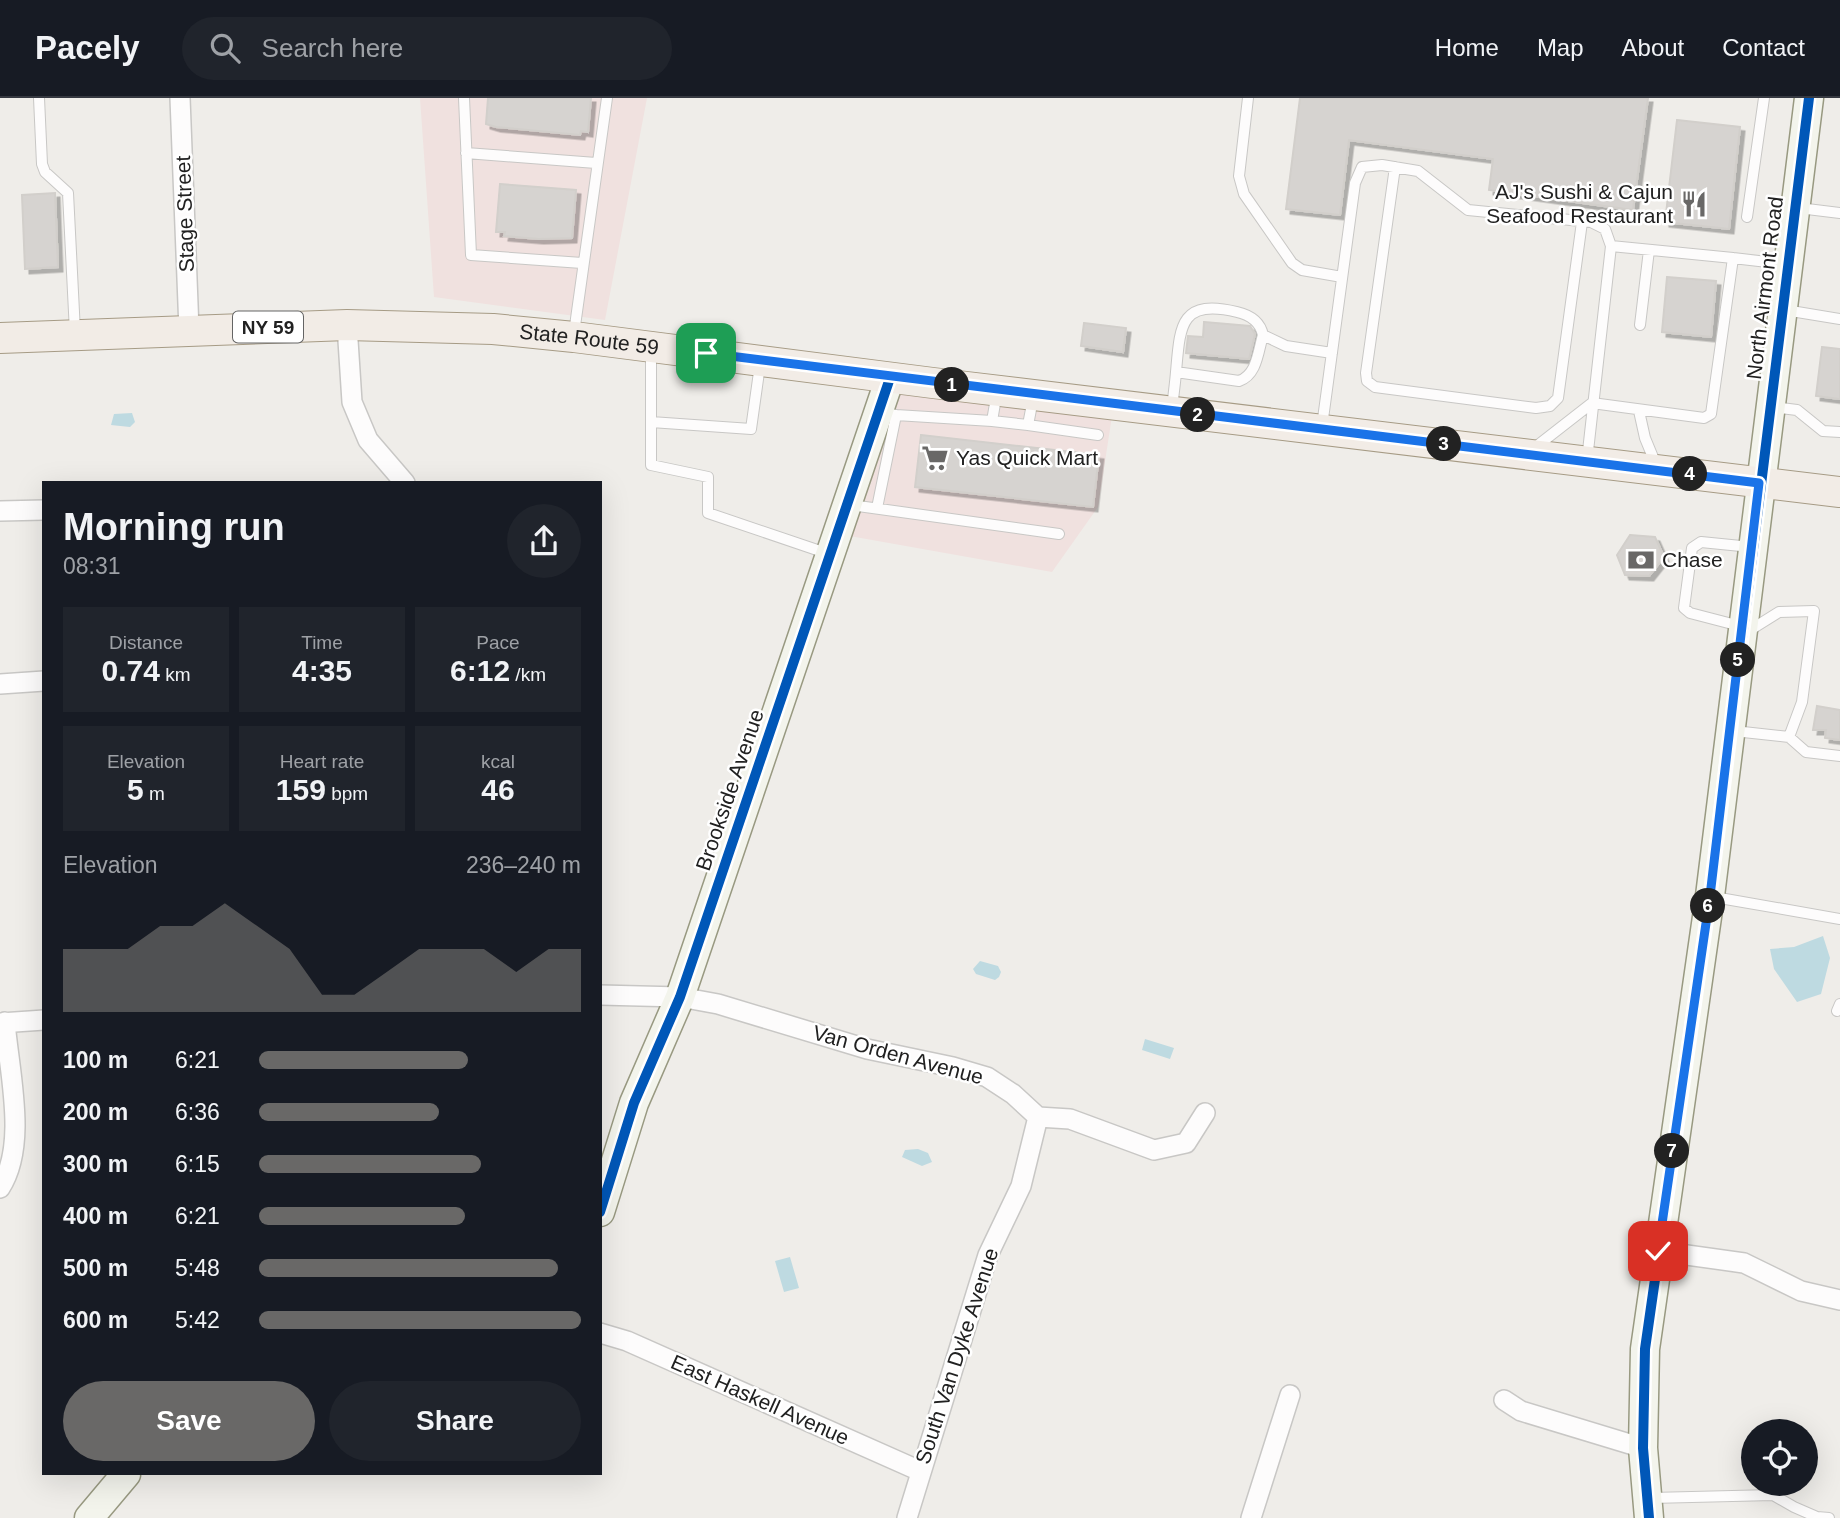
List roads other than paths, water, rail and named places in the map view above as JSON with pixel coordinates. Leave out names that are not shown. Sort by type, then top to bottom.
[{"type":"main road","name":"State Route 59","points":[[0,338],[347,325],[465,328],[574,337],[891,378],[1840,492]]},
{"type":"street","name":"Stage Street","points":[[180,98],[189,330]]},
{"type":"street","name":"North Airmont Road","points":[[1648,1508],[1643,1448],[1645,1349],[1710,896],[1751,547],[1809,98]]},
{"type":"street","points":[[347,325],[352,402],[368,440],[402,481]]},
{"type":"street","name":"Brookside Avenue","points":[[602,1206],[634,1103],[680,997],[847,504],[888,414],[891,378]]},
{"type":"street","points":[[0,511],[42,510]]},
{"type":"street","points":[[0,684],[42,681]]},
{"type":"street","name":"Van Orden Avenue","points":[[602,995],[680,997],[718,1004],[867,1049],[953,1066],[987,1077],[1013,1094],[1038,1117]]},
{"type":"street","points":[[0,1188],[9,1175],[16,1139],[2,1023],[42,1020]]},
{"type":"street","points":[[1038,1117],[1069,1119],[1154,1150],[1186,1143],[1205,1113]]},
{"type":"street","name":"South Van Dyke Avenue","points":[[906,1518],[988,1255],[1021,1186],[1038,1117]]},
{"type":"street","points":[[1658,1251],[1744,1263],[1801,1291],[1840,1300]]},
{"type":"street","name":"East Haskell Avenue","points":[[602,1334],[627,1341],[920,1471]]},
{"type":"street","points":[[1251,1518],[1290,1395]]},
{"type":"street","points":[[1504,1400],[1521,1410],[1643,1448]]},
{"type":"street","points":[[89,1518],[125,1475]]},
{"type":"lane","points":[[39,98],[42,164],[45,172],[68,193],[75,336]]},
{"type":"lane","points":[[464,98],[471,255],[582,263]]},
{"type":"lane","points":[[574,337],[582,263],[607,98]]},
{"type":"lane","points":[[1248,98],[1239,176],[1244,194],[1257,218],[1292,263],[1302,270],[1342,277]]},
{"type":"lane","points":[[1747,217],[1764,98]]},
{"type":"lane","points":[[466,153],[596,163]]},
{"type":"lane","points":[[1321,430],[1355,183],[1362,167],[1395,167],[1418,171],[1431,178],[1449,197],[1468,210],[1582,222],[1605,229],[1611,246],[1587,462]]},
{"type":"lane","points":[[1395,167],[1366,373],[1367,382],[1375,387],[1536,408],[1550,406],[1558,398],[1582,222]]},
{"type":"lane","points":[[1795,208],[1840,213]]},
{"type":"lane","points":[[1611,246],[1787,264]]},
{"type":"lane","points":[[1640,324],[1649,250]]},
{"type":"lane","points":[[1526,454],[1592,403],[1704,418],[1711,414],[1733,258]]},
{"type":"lane","points":[[1172,412],[1180,328],[1188,316],[1203,307],[1248,315],[1261,326],[1263,335],[1253,369],[1246,378],[1239,381],[1176,372]]},
{"type":"lane","points":[[1782,309],[1840,319]]},
{"type":"lane","points":[[1263,335],[1274,342],[1332,353]]},
{"type":"lane","points":[[651,346],[651,465],[708,477],[708,513],[830,554]]},
{"type":"lane","points":[[651,422],[751,429],[761,360]]},
{"type":"lane","points":[[992,421],[998,391]]},
{"type":"lane","points":[[1028,425],[1033,395]]},
{"type":"lane","points":[[1769,407],[1805,413],[1824,431],[1840,432]]},
{"type":"lane","points":[[1639,411],[1645,438],[1658,470]]},
{"type":"lane","points":[[877,508],[888,414],[992,421],[1098,435]]},
{"type":"lane","points":[[847,504],[1059,534]]},
{"type":"lane","points":[[1751,547],[1701,542],[1692,548],[1683,603],[1690,613],[1742,631],[1779,612],[1814,611],[1802,702],[1789,737]]},
{"type":"lane","points":[[1730,730],[1789,737],[1806,752],[1840,756]]},
{"type":"lane","points":[[1710,896],[1840,919]]},
{"type":"lane","points":[[1648,1508],[1773,1495],[1805,1512],[1829,1518]]},
{"type":"water","points":[[132,413],[135,422],[130,427],[111,425],[114,414]]},
{"type":"water","points":[[1823,936],[1830,958],[1821,994],[1797,1002],[1774,969],[1770,949],[1794,947]]},
{"type":"water","points":[[980,961],[998,966],[1001,972],[999,977],[995,980],[976,974],[973,969]]},
{"type":"water","points":[[1145,1039],[1174,1048],[1170,1059],[1142,1050]]},
{"type":"water","points":[[918,1149],[928,1153],[932,1162],[922,1166],[902,1157],[905,1150]]},
{"type":"water","points":[[790,1257],[799,1288],[784,1292],[775,1261]]},
{"type":"place","name":"AJ's Sushi & Cajun Seafood Restaurant","points":[[1694,204]]},
{"type":"place","name":"Yas Quick Mart","points":[[935,458]]},
{"type":"place","name":"Chase","points":[[1641,560]]}]
